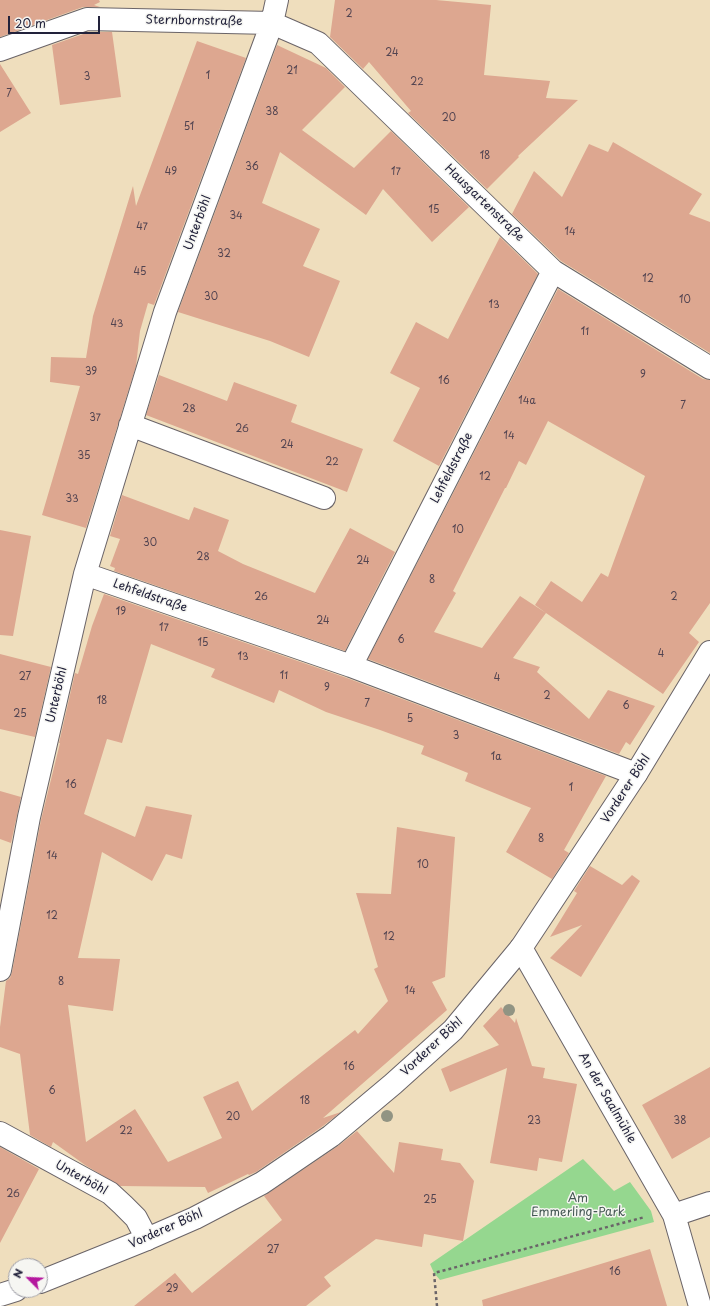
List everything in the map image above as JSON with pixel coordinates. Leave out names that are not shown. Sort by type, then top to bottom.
[{"type":"street","name":"Unterböhl","points":[[0,970],[29,817],[85,574],[165,312],[272,23],[277,0]]},
{"type":"street","name":"Sternbornstraße","points":[[0,50],[87,19],[272,23]]},
{"type":"street","name":"Hausgartenstraße","points":[[272,23],[318,43],[553,271],[710,368]]},
{"type":"street","name":"Lehfeldstraße","points":[[351,666],[553,271]]},
{"type":"street","points":[[130,425],[324,498]]},
{"type":"street","name":"Lehfeldstraße","points":[[85,574],[351,666],[636,774]]},
{"type":"street","name":"Vorderer Böhl","points":[[48,1279],[195,1218],[262,1183],[331,1136],[393,1084],[453,1030],[521,948],[636,774],[710,652]]},
{"type":"street","name":"An der Saalmühle","points":[[521,948],[674,1214]]},
{"type":"street","name":"Unterböhl","points":[[0,1133],[110,1194],[124,1205],[136,1218],[147,1239]]},
{"type":"street","points":[[700,1306],[674,1214],[710,1203]]},
{"type":"path","points":[[437,1306],[434,1273],[652,1216],[674,1214]]},
{"type":"green space","name":"Am Emmerling-Park","points":[[583,1159],[614,1191],[630,1182],[651,1211],[654,1222],[440,1280],[434,1273],[430,1264]]},
{"type":"building","points":[[0,0],[99,0],[100,2],[94,5],[100,7],[83,7],[0,37]]},
{"type":"building","points":[[335,0],[436,0],[491,5],[484,75],[550,81],[546,98],[578,100],[518,156],[519,157],[487,189],[408,113],[411,111],[369,62],[363,69],[330,37]]},
{"type":"building","points":[[89,32],[112,32],[121,97],[60,105],[52,45]]},
{"type":"building","points":[[197,41],[246,58],[154,305],[148,303],[140,331],[136,366],[86,528],[42,515],[80,386],[50,382],[51,357],[86,358],[93,316],[133,186],[136,206]]},
{"type":"building","points":[[277,45],[326,68],[345,87],[302,130],[354,168],[391,131],[469,207],[432,242],[383,189],[366,215],[280,152],[262,203],[320,229],[303,266],[340,281],[309,357],[270,341],[178,312]]},
{"type":"building","points":[[0,64],[31,113],[0,132]]},
{"type":"building","points":[[613,142],[702,194],[689,214],[710,222],[710,353],[561,261],[512,214],[534,171],[562,197],[589,144],[608,152]]},
{"type":"building","points":[[500,237],[538,274],[439,466],[393,441],[420,388],[390,373],[416,322],[448,339]]},
{"type":"building","points":[[558,289],[703,379],[710,380],[710,603],[689,633],[699,642],[663,694],[546,613],[513,658],[540,667],[537,672],[589,719],[608,690],[655,706],[630,745],[626,742],[619,754],[368,659]],"holes":[[[548,421],[645,476],[608,577],[601,573],[582,602],[551,581],[535,605],[546,613],[520,596],[482,648],[434,632],[456,593],[453,591],[519,461],[526,465]]]},
{"type":"building","points":[[159,375],[227,401],[234,382],[297,405],[291,422],[363,449],[347,492],[146,415]]},
{"type":"building","points":[[122,495],[189,520],[194,507],[229,520],[218,551],[243,564],[315,593],[350,528],[395,552],[345,651],[114,571],[115,568],[110,566],[120,539],[110,536]]},
{"type":"building","points":[[0,530],[31,536],[13,636],[0,635]]},
{"type":"building","points":[[104,594],[347,678],[606,776],[564,850],[569,853],[552,879],[506,852],[531,808],[465,781],[468,773],[421,754],[424,746],[326,712],[279,690],[274,703],[211,677],[215,669],[151,644],[122,743],[107,739],[84,814],[135,837],[146,806],[192,815],[182,859],[166,854],[152,881],[102,852],[78,958],[120,959],[113,1011],[68,1005],[86,1142],[135,1109],[168,1162],[222,1138],[203,1097],[238,1081],[252,1111],[355,1030],[358,1034],[388,1001],[374,969],[378,967],[356,893],[391,894],[397,827],[455,837],[445,977],[432,982],[447,1010],[323,1118],[341,1112],[323,1126],[256,1172],[249,1175],[248,1174],[208,1193],[205,1187],[120,1186],[85,1165],[53,1142],[51,1147],[30,1135],[20,1054],[0,1047],[0,1027],[6,981],[10,978],[12,972],[41,820],[75,673],[78,674],[92,626]]},
{"type":"building","points":[[0,654],[51,667],[35,737],[0,729]]},
{"type":"building","points":[[0,791],[21,797],[11,843],[0,839]]},
{"type":"building","points":[[590,866],[622,885],[632,875],[640,881],[581,977],[550,958],[582,925],[550,937],[577,893],[574,891]]},
{"type":"building","points":[[501,1007],[515,1023],[516,1018],[532,1066],[545,1068],[543,1078],[577,1084],[562,1162],[539,1158],[537,1171],[490,1163],[507,1068],[450,1092],[441,1069],[499,1045],[483,1026]]},
{"type":"building","points":[[710,1067],[710,1137],[672,1159],[642,1105]]},
{"type":"building","points":[[357,1131],[394,1173],[399,1142],[443,1149],[441,1160],[460,1163],[474,1181],[463,1241],[424,1234],[422,1247],[376,1239],[324,1277],[331,1286],[306,1306],[134,1306],[175,1273],[192,1293],[282,1220],[264,1196],[338,1146]]},
{"type":"building","points":[[0,1147],[39,1169],[0,1243]]},
{"type":"building","points":[[650,1249],[667,1306],[483,1306],[482,1300]]}]
